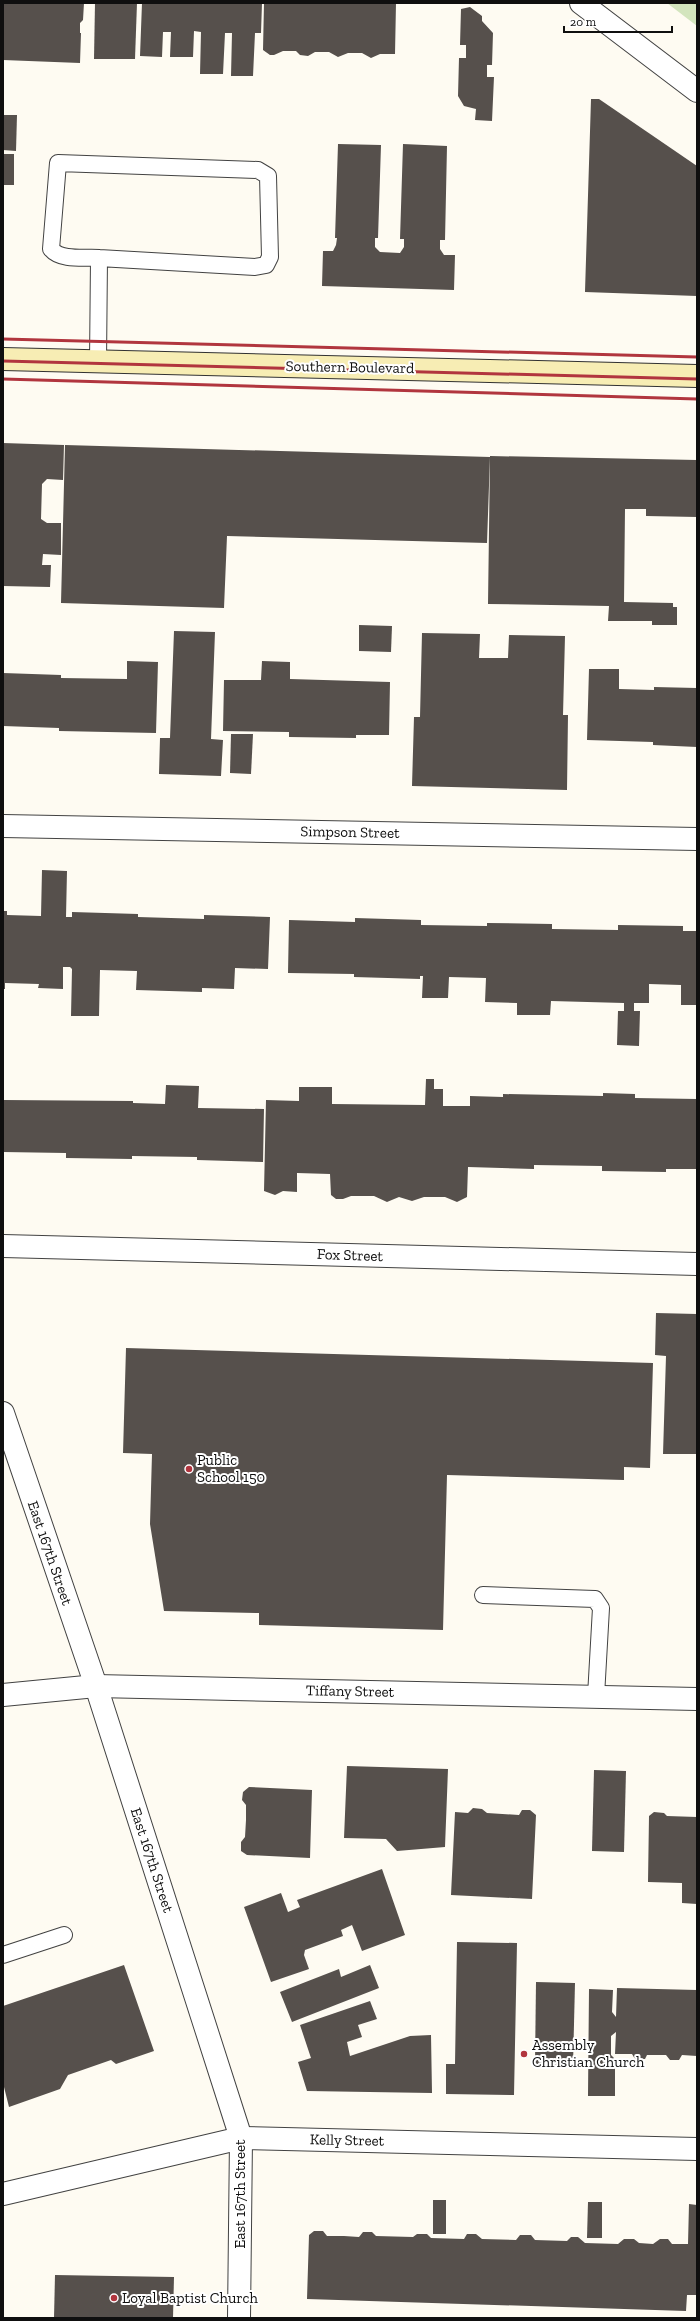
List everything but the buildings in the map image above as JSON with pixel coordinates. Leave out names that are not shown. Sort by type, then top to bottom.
[{"type":"main road","name":"Southern Boulevard","points":[[3,359],[697,376]]},
{"type":"street","points":[[581,3],[697,91]]},
{"type":"street","name":"Simpson Street","points":[[3,826],[697,839]]},
{"type":"street","name":"Fox Street","points":[[3,1246],[697,1264]]},
{"type":"street","name":"East 167th Street","points":[[3,1413],[96,1686],[241,2138],[239,2318]]},
{"type":"street","name":"Tiffany Street","points":[[3,1695],[96,1686],[697,1699]]},
{"type":"street","name":"Kelly Street","points":[[3,2194],[241,2138],[697,2149]]},
{"type":"lane","points":[[58,163],[258,170],[268,176],[270,257],[266,265],[255,267],[99,258],[63,256],[55,254],[51,250],[58,163]]},
{"type":"lane","points":[[98,362],[99,258]]},
{"type":"lane","points":[[482,1595],[595,1598],[601,1608],[596,1696]]},
{"type":"lane","points":[[3,1955],[64,1935]]},
{"type":"green space","points":[[667,3],[697,3],[697,26]]},
{"type":"railway","points":[[3,339],[697,357]]},
{"type":"railway","points":[[3,361],[697,379]]},
{"type":"railway","points":[[3,379],[697,399]]},
{"type":"place","name":"Public School 150","points":[[189,1469]]},
{"type":"place","name":"Assembly Christian Church","points":[[524,2054]]},
{"type":"place","name":"Loyal Baptist Church","points":[[114,2298]]}]
